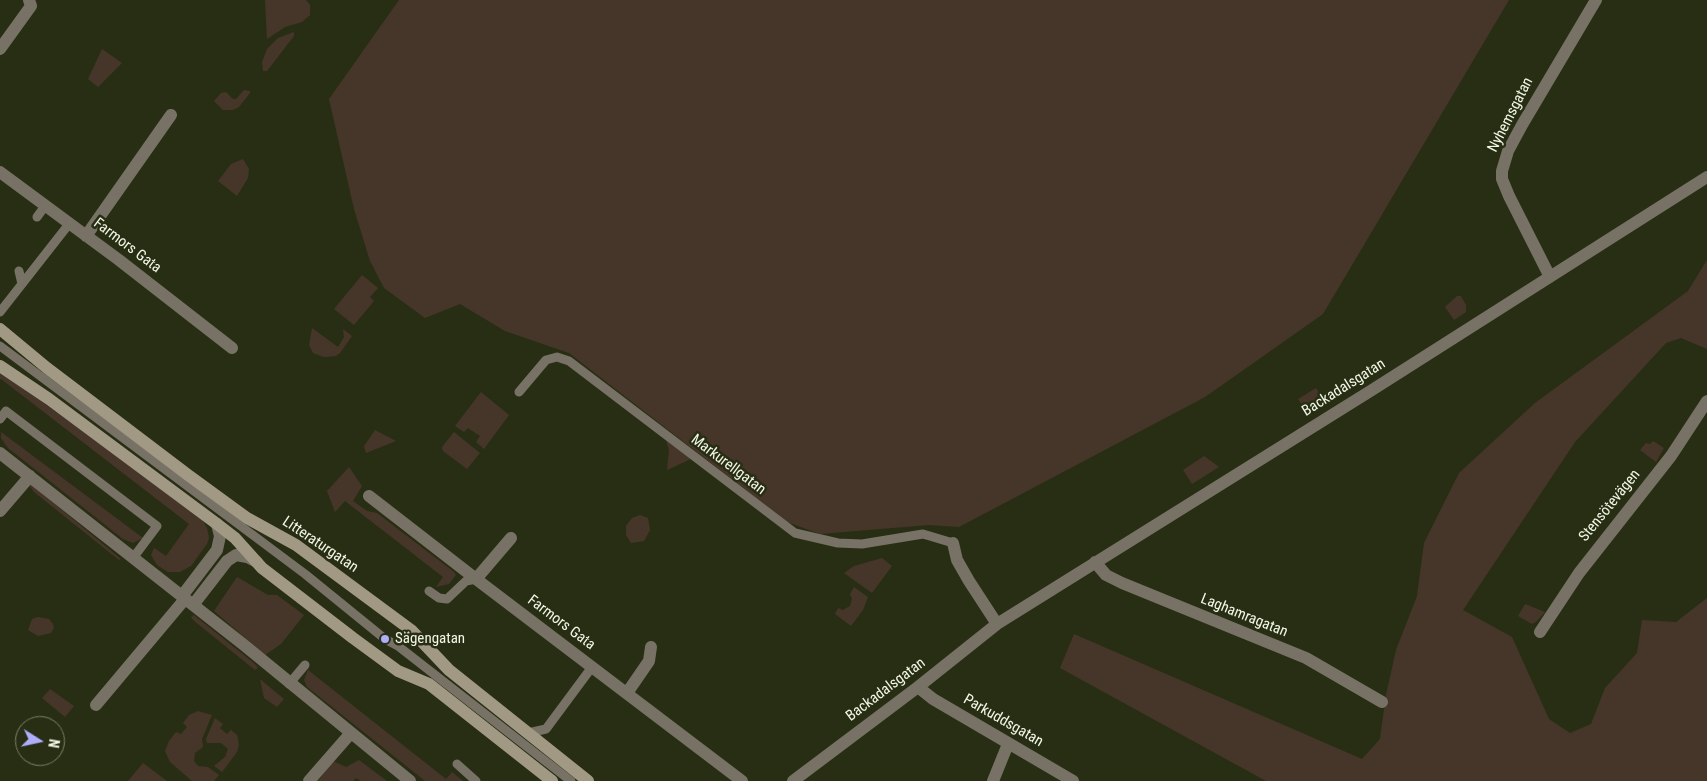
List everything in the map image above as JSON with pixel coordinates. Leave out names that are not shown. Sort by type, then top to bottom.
[{"type":"street","points":[[0,49],[31,6],[29,0]]},
{"type":"street","name":"Nyhemsgatan","points":[[1550,277],[1509,196],[1502,179],[1502,171],[1508,151],[1522,125],[1596,0]]},
{"type":"street","points":[[86,236],[171,115]]},
{"type":"street","name":"Farmors Gata","points":[[0,172],[232,348]]},
{"type":"street","name":"Backadalsgatan","points":[[793,781],[918,688],[997,624],[1707,178]]},
{"type":"street","name":"Litteraturgatan","points":[[0,329],[47,368],[188,475],[247,518],[296,545],[411,630],[449,670],[588,781]]},
{"type":"street","points":[[0,366],[49,399],[217,524],[235,538],[257,562],[398,671],[429,684],[552,781]]},
{"type":"street","name":"Stensötevägen","points":[[1540,632],[1579,573],[1671,456],[1707,401]]},
{"type":"street","points":[[0,453],[250,650],[350,734],[410,781]]},
{"type":"street","points":[[0,510],[30,476]]},
{"type":"street","name":"Farmors Gata","points":[[369,496],[742,781]]},
{"type":"street","points":[[187,600],[217,550],[220,536],[217,524]]},
{"type":"street","points":[[476,579],[510,538]]},
{"type":"street","points":[[952,543],[957,560],[997,624]]},
{"type":"street","points":[[96,705],[187,600],[227,561],[236,555],[247,557],[257,562]]},
{"type":"street","name":"Laghamragatan","points":[[1094,562],[1106,575],[1122,583],[1306,658],[1382,702]]},
{"type":"street","points":[[626,693],[649,661],[651,647]]},
{"type":"street","name":"Parkuddsgatan","points":[[918,688],[933,699],[1073,781]]},
{"type":"street","points":[[310,781],[350,734]]},
{"type":"street","points":[[993,781],[1008,744]]},
{"type":"lane","points":[[37,217],[46,206]]},
{"type":"lane","points":[[0,312],[69,224]]},
{"type":"lane","points":[[19,271],[22,284]]},
{"type":"lane","points":[[0,346],[305,574],[385,639],[398,646],[571,781]]},
{"type":"lane","name":"Markurellgatan","points":[[519,392],[546,360],[557,357],[568,361],[795,533],[838,543],[862,544],[923,534],[952,543]]},
{"type":"lane","points":[[0,419],[6,411],[157,526],[132,558]]},
{"type":"lane","points":[[429,591],[440,598],[447,599],[466,581],[476,579]]},
{"type":"lane","points":[[289,684],[305,666]]},
{"type":"lane","points":[[528,733],[546,729],[563,698],[592,667]]},
{"type":"lane","points":[[456,764],[476,781]]},
{"type":"shaded area","points":[[265,0],[306,0],[310,5],[310,15],[302,22],[285,27],[267,39]]},
{"type":"shaded area","points":[[399,0],[1509,0],[1323,314],[1205,397],[959,527],[929,525],[820,534],[787,522],[569,353],[505,331],[460,304],[425,318],[384,288],[370,261],[354,209],[329,99]]},
{"type":"shaded area","points":[[294,32],[294,36],[267,71],[263,71],[262,62],[267,49],[278,38]]},
{"type":"shaded area","points":[[102,49],[122,63],[98,87],[88,79]]},
{"type":"shaded area","points":[[244,90],[250,91],[250,93],[239,107],[233,110],[223,110],[214,101],[221,93],[226,92],[233,99],[236,99]]},
{"type":"shaded area","points":[[243,159],[249,169],[248,178],[237,196],[218,181],[231,164]]},
{"type":"shaded area","points":[[1707,260],[1707,349],[1681,338],[1666,343],[1575,442],[1463,610],[1512,637],[1549,719],[1570,733],[1591,724],[1605,688],[1637,653],[1642,620],[1676,622],[1707,598],[1707,781],[1266,781],[1060,668],[1074,634],[1362,759],[1380,739],[1386,695],[1396,650],[1417,596],[1424,543],[1459,473],[1535,403],[1688,291]]},
{"type":"shaded area","points":[[362,275],[378,288],[370,297],[374,301],[354,325],[334,309]]},
{"type":"shaded area","points":[[1457,296],[1461,296],[1466,305],[1466,312],[1454,320],[1445,307]]},
{"type":"shaded area","points":[[312,328],[338,347],[344,337],[343,329],[352,336],[336,356],[324,357],[313,353],[309,345]]},
{"type":"shaded area","points":[[0,372],[94,439],[203,521],[209,538],[207,544],[191,566],[180,572],[168,572],[157,565],[151,555],[154,548],[166,556],[189,524],[0,380]]},
{"type":"shaded area","points":[[1316,388],[1324,401],[1307,412],[1298,399]]},
{"type":"shaded area","points":[[481,392],[509,415],[484,449],[476,442],[480,436],[468,428],[464,432],[455,426]]},
{"type":"shaded area","points":[[375,430],[396,441],[366,453],[364,446]]},
{"type":"shaded area","points":[[1,432],[143,538],[133,543],[123,539],[8,448],[1,438]]},
{"type":"shaded area","points":[[454,432],[480,453],[467,469],[443,451],[442,447]]},
{"type":"shaded area","points":[[666,440],[691,459],[667,470],[669,450]]},
{"type":"shaded area","points":[[1653,441],[1664,448],[1656,462],[1640,450],[1646,443],[1650,444]]},
{"type":"shaded area","points":[[1204,456],[1219,467],[1192,484],[1183,470]]},
{"type":"shaded area","points":[[349,467],[362,486],[353,501],[367,511],[377,513],[454,572],[456,575],[449,584],[436,587],[443,577],[345,501],[335,512],[327,491]]},
{"type":"shaded area","points":[[29,485],[32,485],[121,559],[119,560],[34,492]]},
{"type":"shaded area","points":[[640,515],[648,518],[650,530],[644,541],[631,543],[626,535],[626,526],[632,518]]},
{"type":"shaded area","points":[[882,558],[892,566],[872,593],[844,573],[854,566]]},
{"type":"shaded area","points":[[237,577],[268,595],[277,595],[304,615],[281,644],[265,655],[214,611]]},
{"type":"shaded area","points":[[854,587],[868,597],[863,610],[851,626],[835,614],[838,608],[843,610],[850,606],[852,599],[850,594]]},
{"type":"shaded area","points":[[1525,604],[1545,612],[1532,624],[1518,616]]},
{"type":"shaded area","points":[[194,615],[258,668],[255,670],[193,620],[191,617]]},
{"type":"shaded area","points":[[38,617],[49,619],[54,628],[51,633],[38,636],[28,630],[32,619]]},
{"type":"shaded area","points":[[308,670],[446,779],[452,772],[463,781],[425,781],[307,687],[304,680]]},
{"type":"shaded area","points":[[260,679],[284,699],[277,707],[264,698]]},
{"type":"shaded area","points":[[50,689],[74,706],[65,717],[42,698]]},
{"type":"shaded area","points":[[198,711],[212,715],[202,739],[203,747],[195,753],[194,761],[198,766],[208,767],[219,775],[214,781],[192,781],[170,762],[165,751],[169,741],[176,732],[181,734],[187,727],[183,723],[189,715]]},
{"type":"shaded area","points":[[215,718],[223,724],[220,728],[227,734],[231,730],[237,735],[239,745],[237,752],[222,772],[214,766],[225,757],[228,749],[221,743],[207,743],[206,739]]},
{"type":"shaded area","points":[[359,760],[387,781],[361,781],[356,778],[353,781],[318,781],[333,761],[346,767]]},
{"type":"shaded area","points":[[143,763],[167,781],[128,781]]},
{"type":"place","name":"Sägengatan","points":[[385,639]]}]
